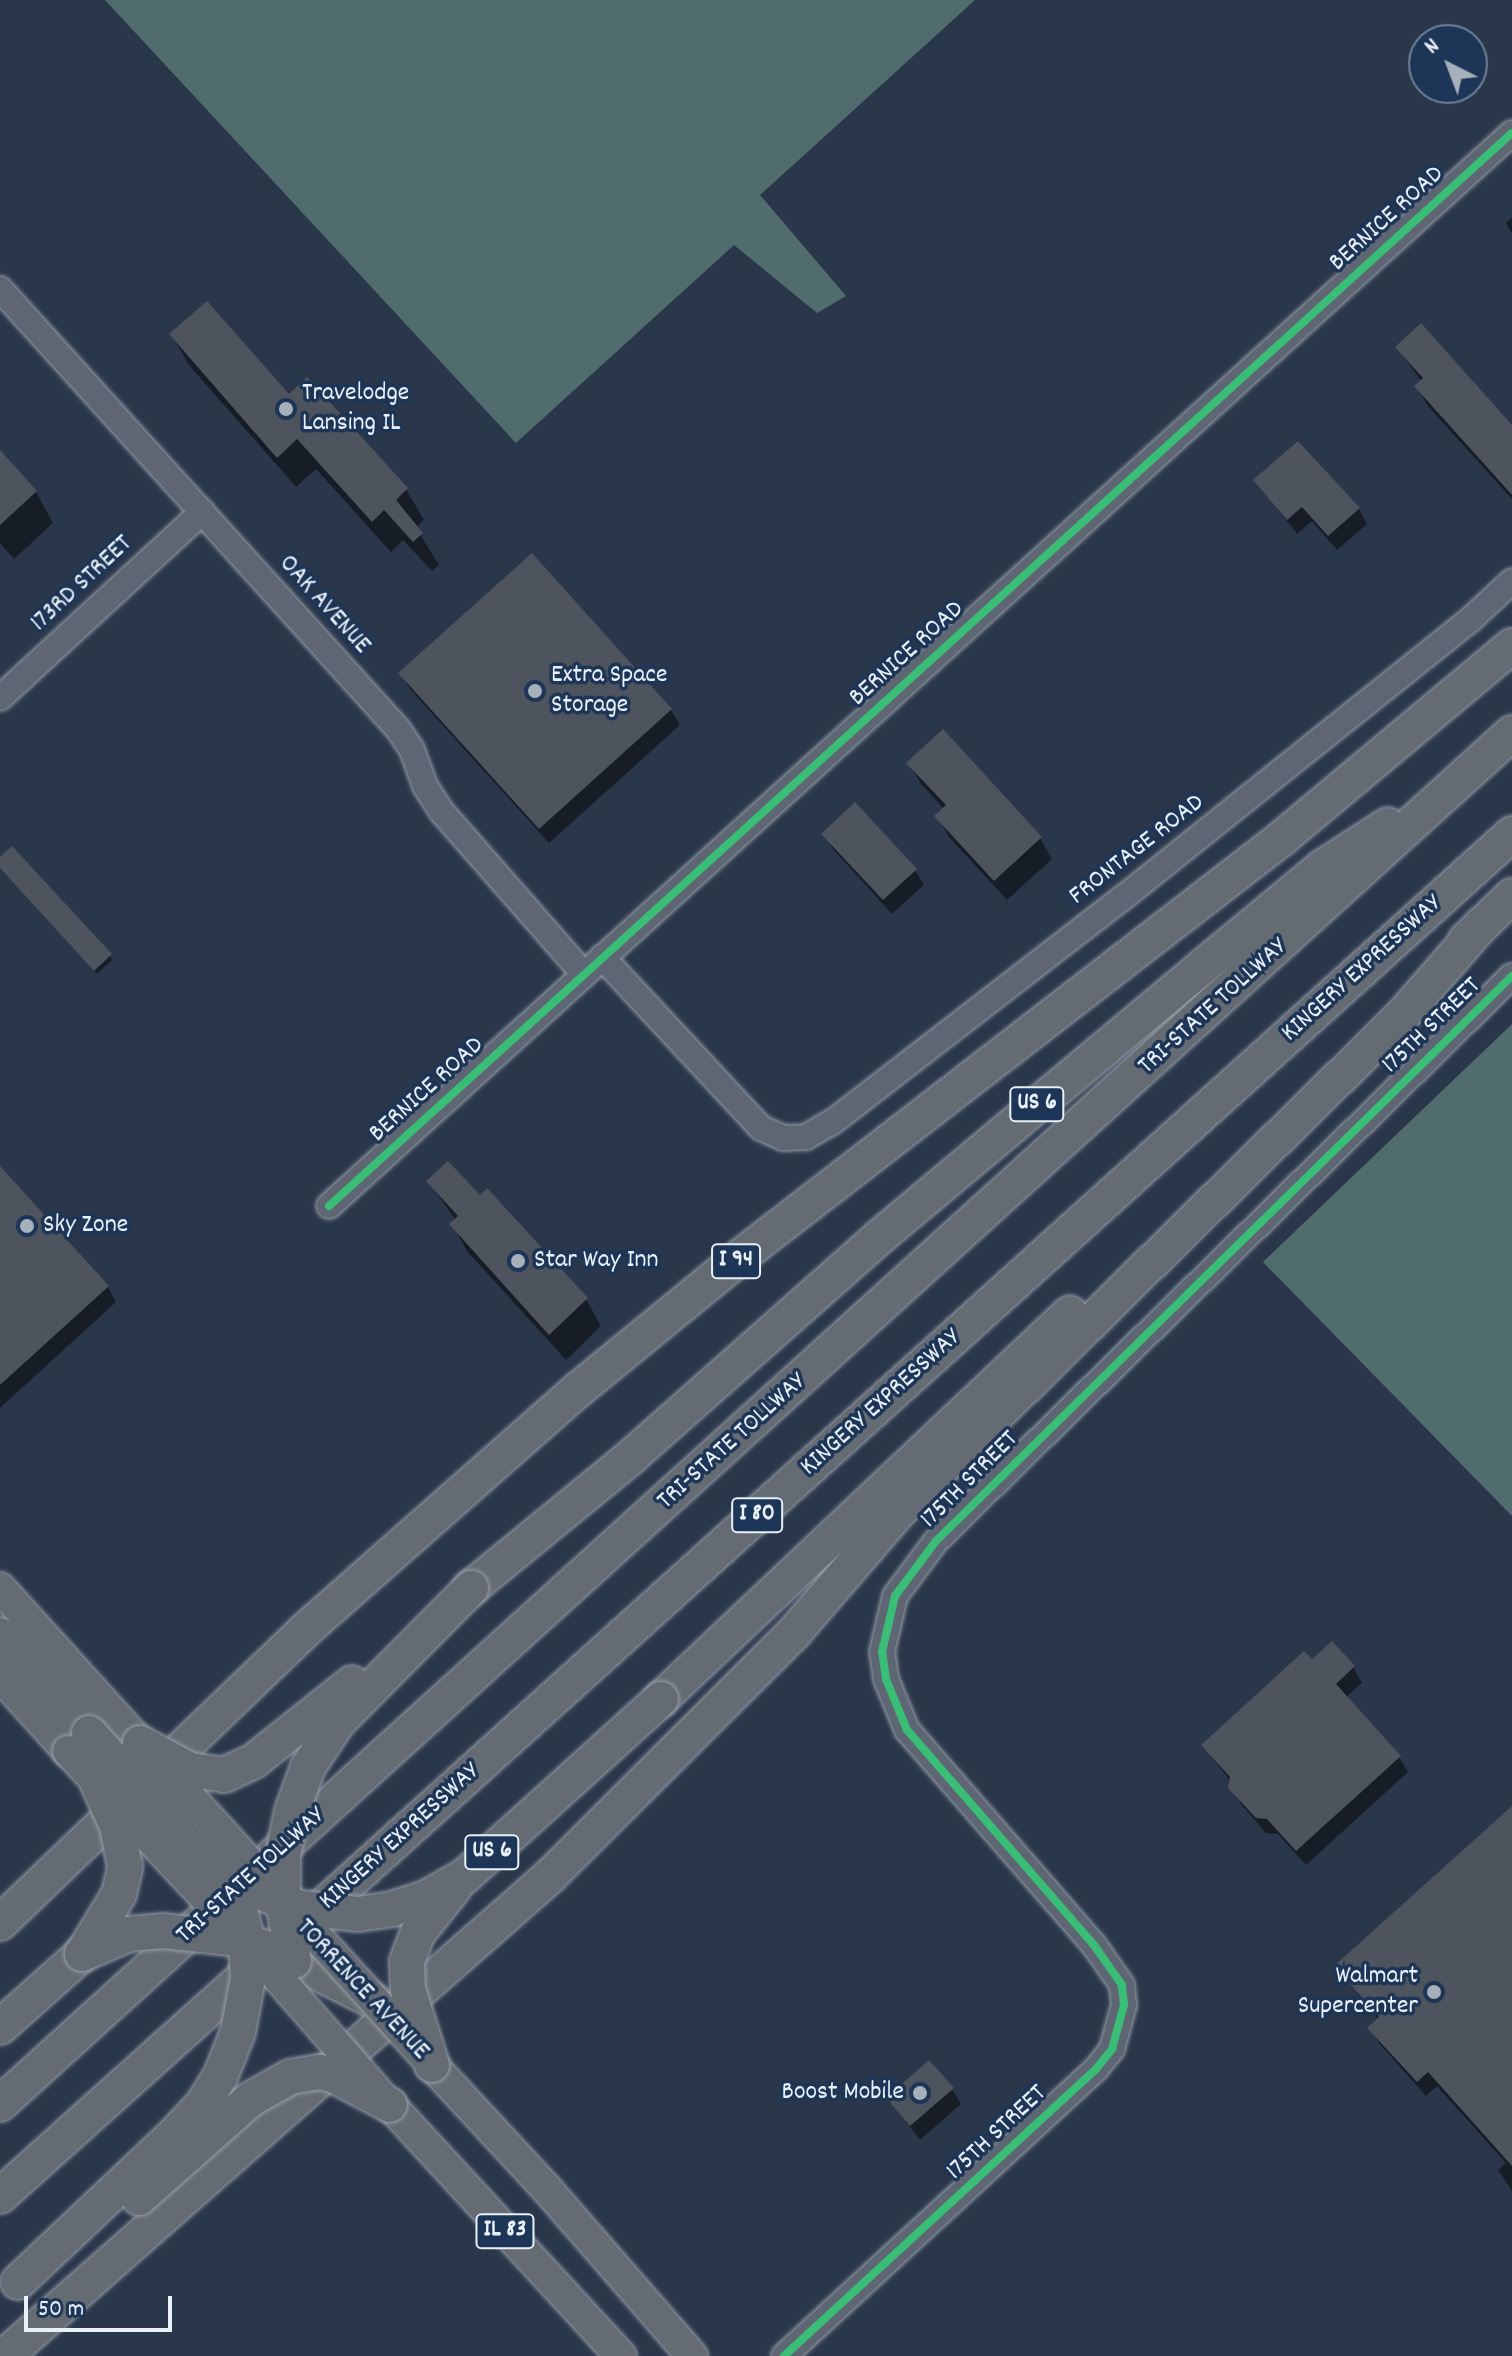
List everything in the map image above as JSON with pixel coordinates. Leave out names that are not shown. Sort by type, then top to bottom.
[{"type":"highway","name":"I 94","points":[[0,1923],[303,1632],[579,1389],[740,1257],[1281,839],[1512,646]]},
{"type":"highway","name":"I 80","points":[[1462,777],[1512,733]]},
{"type":"highway","name":"US 6","points":[[140,1743],[201,1774],[224,1775],[254,1761],[632,1456],[883,1234],[1323,867],[1462,777]]},
{"type":"highway","name":"TRI-STATE TOLLWAY","points":[[0,2104],[1332,900],[1462,777]]},
{"type":"highway","name":"KINGERY EXPRESSWAY","points":[[0,2196],[1512,834]]},
{"type":"highway","name":"US 6","points":[[0,1635],[191,1846],[233,1880],[283,1904],[328,1913],[375,1912],[426,1898],[465,1876],[661,1699],[1512,896]]},
{"type":"highway","points":[[5,2356],[550,1876],[793,1634],[899,1511],[1402,1016],[1481,925]]},
{"type":"highway","points":[[329,2037],[294,1961],[283,1904],[287,1827],[304,1776],[338,1722],[471,1588]]},
{"type":"highway","points":[[0,2027],[82,1954],[119,1894],[125,1867],[122,1840],[97,1782]]},
{"type":"highway","points":[[7,2291],[203,2104],[220,2077],[242,2019],[248,1978],[246,1941],[233,1880],[219,1848],[185,1789]]},
{"type":"highway","points":[[432,2065],[408,1990],[407,1961],[418,1933],[465,1876]]},
{"type":"highway","points":[[82,1954],[115,1939],[145,1932],[182,1932],[246,1941],[372,2000]]},
{"type":"highway","points":[[7,2291],[58,2263],[98,2233],[272,2083],[319,2072],[348,2081],[390,2105]]},
{"type":"main road","name":"TORRENCE AVENUE","points":[[0,1588],[89,1732],[97,1782],[246,1941],[390,2105],[621,2356]]},
{"type":"main road","name":"TORRENCE AVENUE","points":[[0,1676],[89,1732],[140,1743],[185,1789],[283,1904],[546,2188],[692,2356]]},
{"type":"street","name":"BERNICE ROAD","points":[[329,1206],[1512,133]]},
{"type":"street","name":"OAK AVENUE","points":[[0,289],[398,729],[412,750],[425,786],[442,812],[593,966],[745,1113],[761,1128],[783,1138]]},
{"type":"street","name":"173RD STREET","points":[[0,698],[202,512]]},
{"type":"street","name":"FRONTAGE ROAD","points":[[783,1138],[806,1137],[834,1121],[1124,897],[1470,620],[1512,581]]},
{"type":"street","name":"175TH STREET","points":[[784,2356],[1096,2069],[1112,2049],[1124,2005],[1122,1985],[1094,1945],[907,1730],[886,1679],[882,1652],[895,1596],[936,1541],[1512,976]]},
{"type":"green space","points":[[105,0],[975,0],[760,195],[846,296],[817,313],[734,245],[516,443]]},
{"type":"green space","points":[[1512,1024],[1512,1516],[1263,1262]]},
{"type":"building","name":"Travelodge Lansing IL","points":[[207,301],[289,394],[307,377],[408,488],[396,500],[423,533],[413,542],[384,510],[372,522],[297,439],[277,458],[169,334]]},
{"type":"building","points":[[1421,323],[1512,425],[1512,495],[1414,386],[1423,378],[1395,347]]},
{"type":"building","points":[[1298,441],[1360,508],[1328,536],[1302,507],[1287,520],[1253,480]]},
{"type":"building","points":[[0,450],[37,491],[0,525]]},
{"type":"building","name":"Extra Space Storage","points":[[532,553],[672,709],[539,829],[398,673]]},
{"type":"building","points":[[943,729],[1042,837],[994,881],[934,816],[946,805],[906,763]]},
{"type":"building","points":[[855,802],[917,869],[883,900],[821,834]]},
{"type":"building","points":[[12,846],[112,954],[94,971],[0,868],[0,857]]},
{"type":"building","name":"Star Way Inn","points":[[448,1161],[480,1195],[487,1188],[588,1298],[549,1335],[449,1224],[458,1216],[426,1181]]},
{"type":"building","name":"Sky Zone","points":[[0,1166],[109,1286],[0,1385]]},
{"type":"building","points":[[1332,1641],[1355,1666],[1336,1684],[1401,1756],[1296,1851],[1267,1819],[1256,1818],[1228,1788],[1230,1777],[1201,1745],[1304,1651],[1312,1659]]},
{"type":"building","name":"Walmart Supercenter","points":[[1512,1806],[1512,2166],[1428,2072],[1417,2082],[1367,2028],[1379,2017],[1334,1966]]},
{"type":"building","name":"Boost Mobile","points":[[929,2060],[954,2088],[910,2126],[886,2098]]},
{"type":"cycle path","points":[[329,1206],[1512,133]]},
{"type":"cycle path","points":[[784,2356],[1096,2069],[1112,2049],[1124,2005],[1122,1985],[1094,1945],[907,1730],[886,1679],[882,1652],[895,1596],[936,1541],[1512,976]]},
{"type":"place","name":"Travelodge Lansing IL","points":[[286,409]]},
{"type":"place","name":"Extra Space Storage","points":[[535,691]]},
{"type":"place","name":"Sky Zone","points":[[27,1226]]},
{"type":"place","name":"Star Way Inn","points":[[518,1261]]},
{"type":"place","name":"Walmart Supercenter","points":[[1434,1992]]},
{"type":"place","name":"Boost Mobile","points":[[920,2093]]}]
